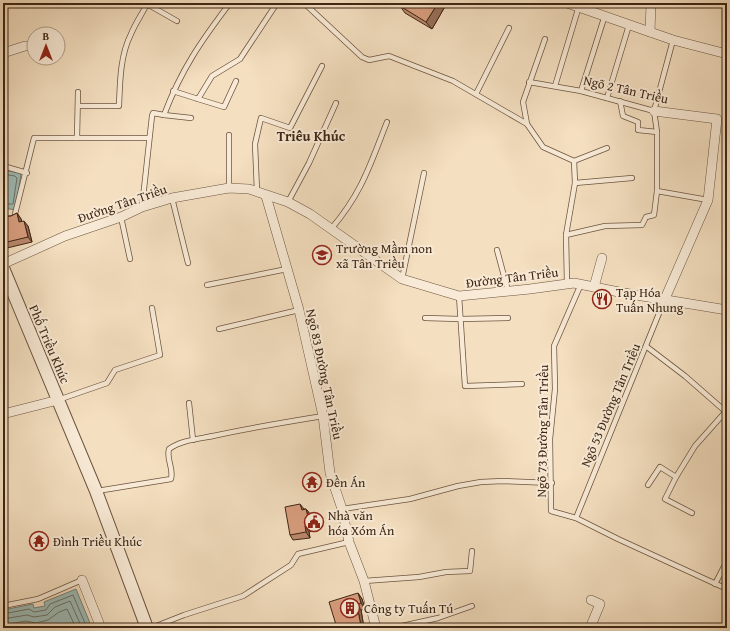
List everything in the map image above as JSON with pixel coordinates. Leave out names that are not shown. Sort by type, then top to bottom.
[{"type":"street","points":[[567,3],[579,5],[629,25],[673,40],[727,54]]},
{"type":"street","points":[[650,32],[651,3]]},
{"type":"street","points":[[3,53],[25,46]]},
{"type":"street","name":"Ngõ 2 Tân Triều","points":[[654,110],[717,119],[708,200]]},
{"type":"street","name":"Đường Tân Triều","points":[[3,264],[65,236],[121,217],[142,207],[172,198],[229,188],[261,193],[288,202],[331,228],[402,279],[459,296],[508,292],[568,284],[581,284],[664,301],[727,310]]},
{"type":"street","name":"Ngõ 83 Đường Tân Triều","points":[[261,193],[299,310],[323,416],[330,473],[342,509],[350,542],[364,581],[376,628]]},
{"type":"street","points":[[664,301],[708,200]]},
{"type":"street","points":[[594,287],[602,258]]},
{"type":"street","name":"Phố Triều Khúc","points":[[3,268],[58,400],[3,414]]},
{"type":"street","points":[[58,400],[96,491],[147,628]]},
{"type":"street","points":[[82,580],[101,628]]},
{"type":"street","points":[[590,600],[600,604],[590,628]]},
{"type":"lane","points":[[164,115],[173,91],[198,45],[230,3]]},
{"type":"lane","points":[[198,99],[212,76],[240,59],[277,3]]},
{"type":"lane","points":[[305,3],[365,59],[386,56],[429,70],[476,94],[527,124]]},
{"type":"lane","points":[[78,106],[119,106],[121,72],[125,48],[130,34],[146,4],[177,21]]},
{"type":"lane","points":[[555,86],[579,5]]},
{"type":"lane","points":[[581,91],[605,15]]},
{"type":"lane","points":[[607,98],[629,25]]},
{"type":"lane","points":[[476,94],[509,28]]},
{"type":"lane","points":[[545,39],[523,102],[527,124],[543,147],[574,161],[606,148]]},
{"type":"lane","points":[[566,235],[605,226],[642,225],[646,217],[654,215],[657,191],[657,132],[654,110],[673,40]]},
{"type":"lane","points":[[261,193],[255,144],[261,118],[290,128],[322,66]]},
{"type":"lane","points":[[173,91],[224,108],[236,81]]},
{"type":"lane","name":"Ngõ 2 Tân Triều","points":[[529,82],[581,91],[654,110]]},
{"type":"lane","points":[[77,138],[78,92]]},
{"type":"lane","points":[[620,101],[623,116],[638,122],[638,130],[657,132]]},
{"type":"lane","points":[[288,202],[310,163],[336,103]]},
{"type":"lane","points":[[142,207],[153,113],[191,118]]},
{"type":"lane","points":[[331,228],[348,209],[364,182],[387,122]]},
{"type":"lane","points":[[229,135],[229,188]]},
{"type":"lane","points":[[3,218],[14,218],[27,173],[34,138],[149,138]]},
{"type":"lane","points":[[568,284],[566,235],[575,183],[574,161]]},
{"type":"lane","points":[[3,166],[27,173]]},
{"type":"lane","points":[[402,279],[424,173]]},
{"type":"lane","points":[[575,183],[632,178]]},
{"type":"lane","points":[[657,191],[708,200]]},
{"type":"lane","points":[[172,198],[188,262]]},
{"type":"lane","points":[[121,217],[130,259]]},
{"type":"lane","points":[[497,250],[508,292]]},
{"type":"lane","points":[[207,285],[286,269]]},
{"type":"lane","name":"Ngõ 73 Đường Tân Triều","points":[[581,284],[554,346],[555,389],[550,439],[552,483],[551,512],[576,518],[727,589]]},
{"type":"lane","points":[[459,296],[465,386],[522,384]]},
{"type":"lane","name":"Ngõ 53 Đường Tân Triều","points":[[576,518],[664,301]]},
{"type":"lane","points":[[58,400],[107,383],[115,370],[160,355],[152,308]]},
{"type":"lane","points":[[219,329],[299,310]]},
{"type":"lane","points":[[425,318],[508,318]]},
{"type":"lane","points":[[646,347],[685,376],[726,411],[695,446],[666,498],[692,513]]},
{"type":"lane","points":[[190,403],[193,440]]},
{"type":"lane","points":[[96,491],[171,479],[172,468],[168,458],[169,448],[193,440],[257,426],[323,416]]},
{"type":"lane","points":[[648,485],[660,467],[676,478]]},
{"type":"lane","points":[[342,509],[410,499],[458,486],[481,482],[503,481],[552,483]]},
{"type":"lane","points":[[151,628],[184,615],[243,596],[291,565],[298,554],[350,542]]},
{"type":"lane","points":[[364,581],[419,577],[446,572],[470,571],[472,551]]},
{"type":"lane","points":[[715,584],[727,561]]},
{"type":"lane","points":[[3,606],[38,599],[82,580]]},
{"type":"lane","points":[[393,628],[438,618],[472,606]]},
{"type":"water","points":[[3,170],[21,173],[16,210],[3,208]]},
{"type":"water","points":[[76,589],[92,628],[3,628],[3,610],[33,604],[34,608],[45,606],[44,602]]},
{"type":"building","points":[[401,3],[438,3],[426,22],[400,6]]},
{"type":"building","points":[[17,213],[19,222],[24,221],[28,237],[3,243],[3,217],[11,216]]},
{"type":"building","points":[[597,291],[603,292],[602,304],[594,303]]},
{"type":"building","points":[[300,504],[302,510],[306,509],[310,525],[305,526],[306,532],[290,535],[285,507]]},
{"type":"building","points":[[358,593],[361,603],[357,605],[361,626],[353,628],[337,628],[329,602]]},
{"type":"place","name":"Trường Mầm non xã Tân Triều","points":[[322,255]]},
{"type":"place","name":"Tạp Hóa Tuấn Nhung","points":[[602,299]]},
{"type":"place","name":"Đền Án","points":[[312,482]]},
{"type":"place","name":"Nhà văn hóa Xóm Án","points":[[314,522]]},
{"type":"place","name":"Đình Triều Khúc","points":[[39,541]]},
{"type":"place","name":"Công ty Tuấn Tú","points":[[350,608]]},
{"type":"district","name":"Triêu Khúc","points":[[311,136]]}]
